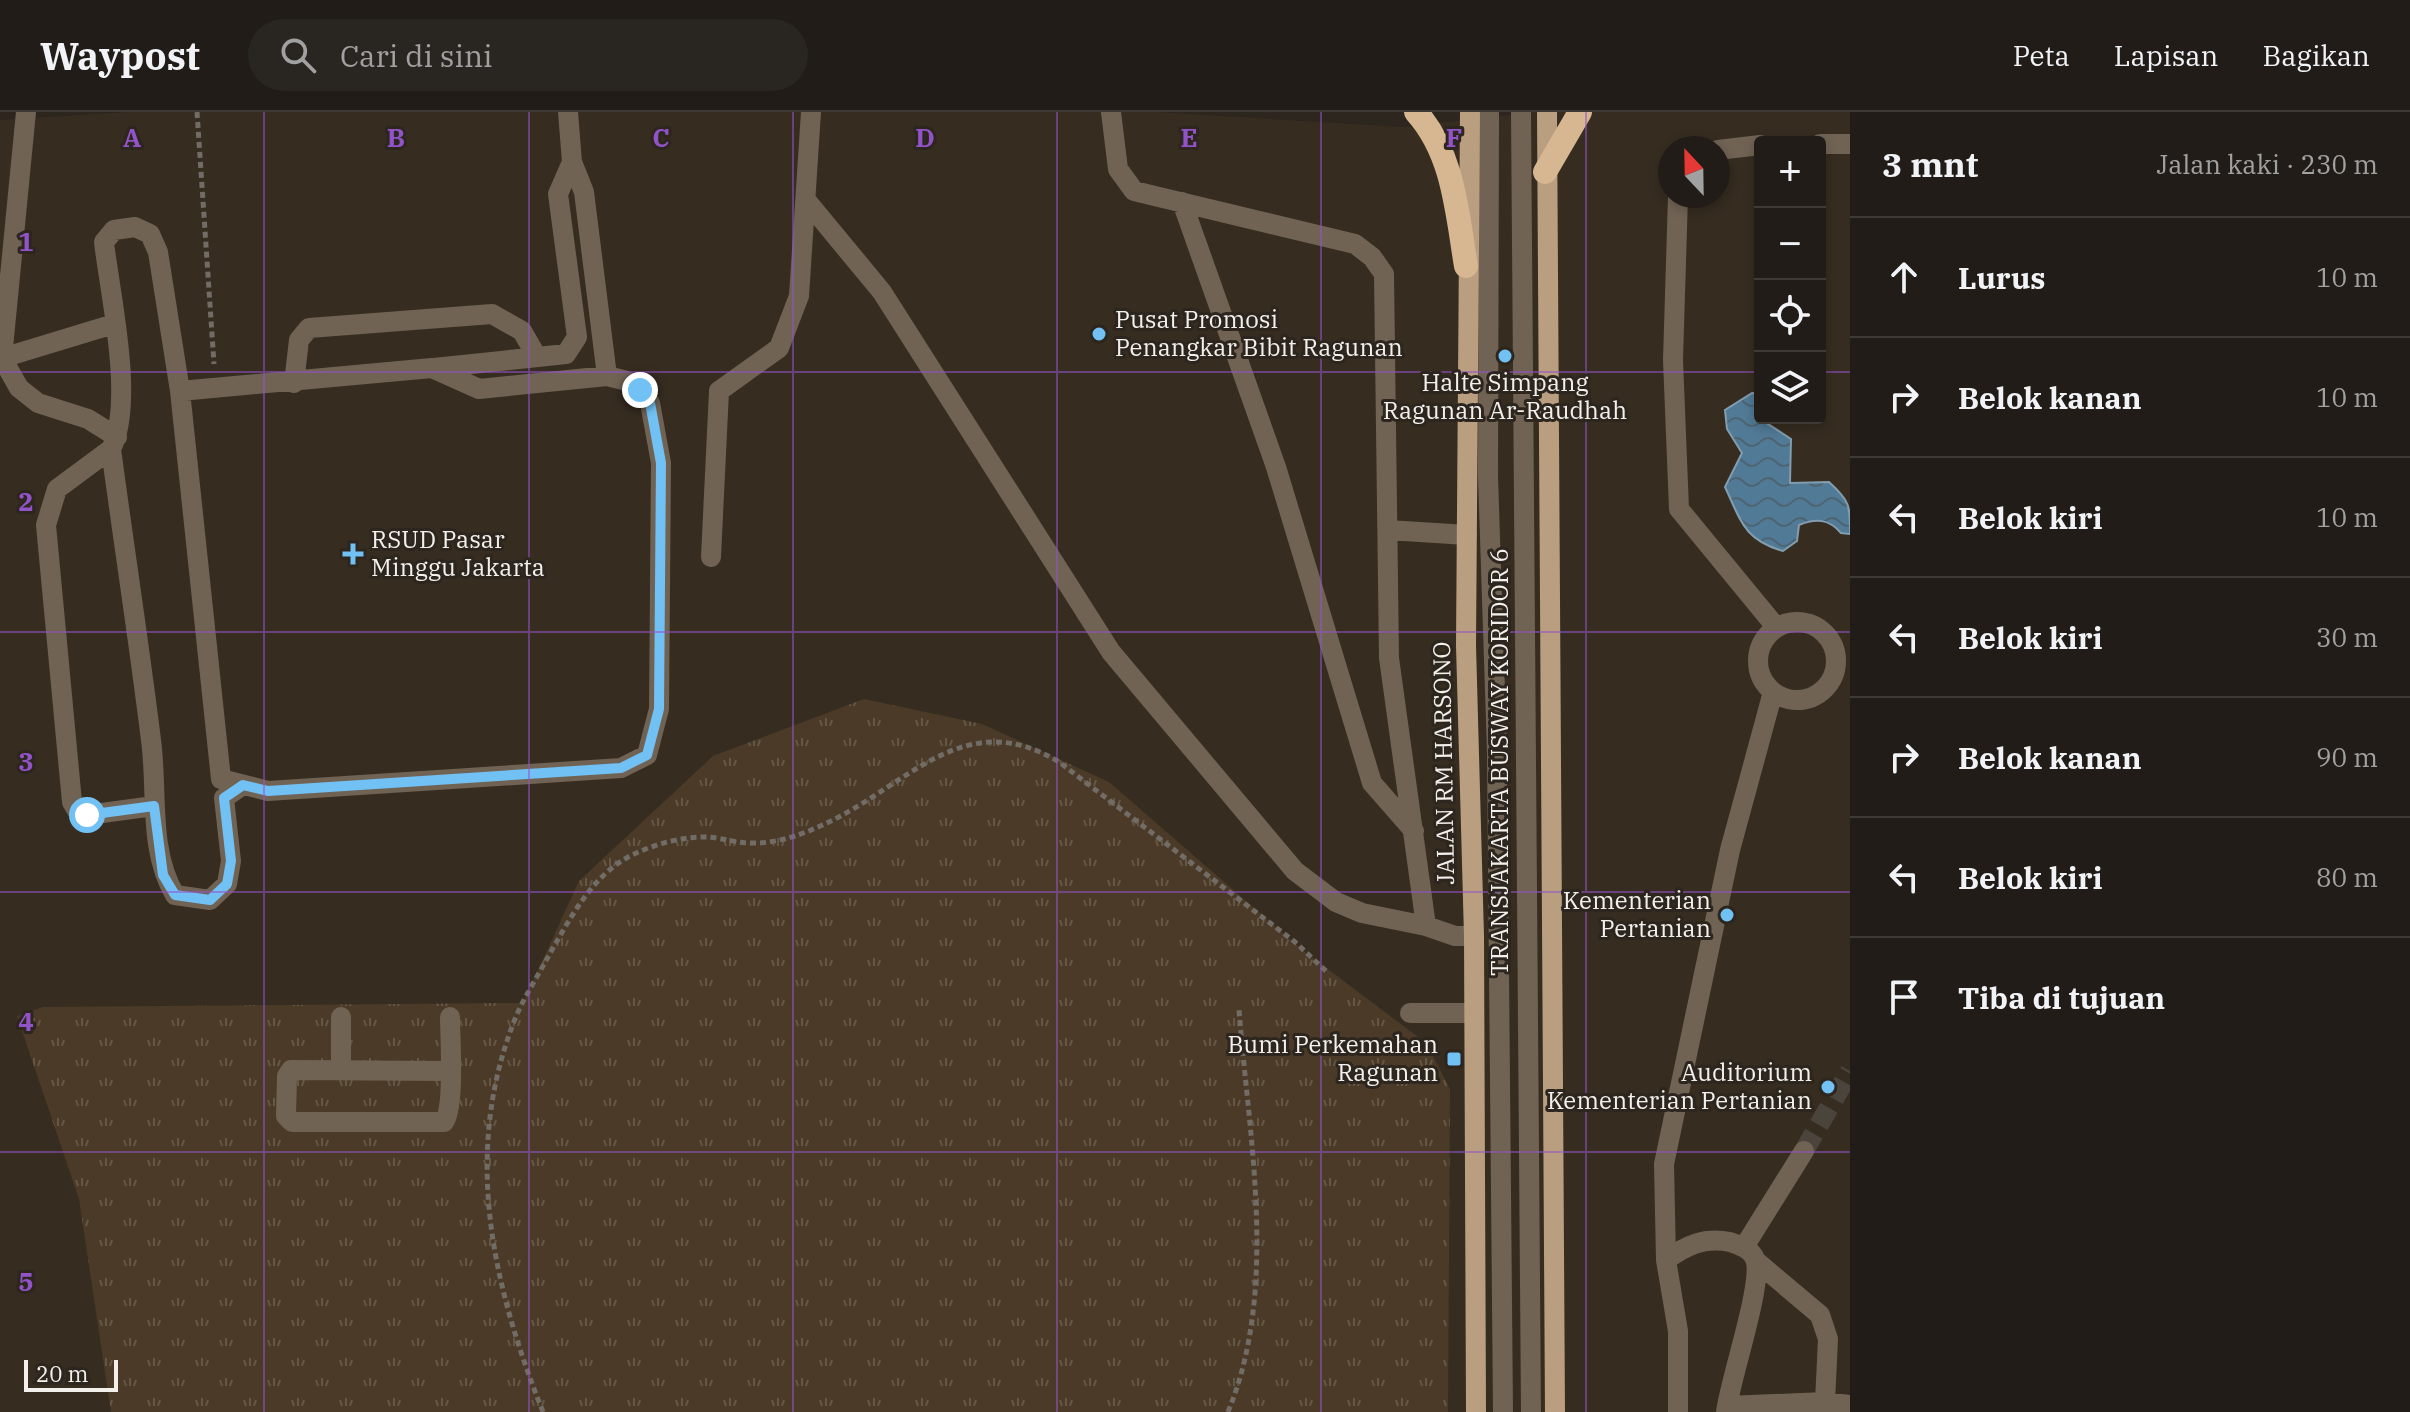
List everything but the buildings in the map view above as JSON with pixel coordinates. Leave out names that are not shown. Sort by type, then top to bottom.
[{"type":"highway","points":[[1416,112],[1432,129],[1452,182],[1466,266]]},
{"type":"highway","points":[[1545,172],[1580,112]]},
{"type":"main road","name":"JALAN RM HARSONO","points":[[1470,112],[1466,266],[1467,535],[1474,936],[1476,1412]]},
{"type":"main road","points":[[1547,112],[1555,1412]]},
{"type":"lane","points":[[26,112],[2,358],[19,388],[38,403],[88,419],[114,443]]},
{"type":"lane","points":[[568,112],[572,162],[584,192],[607,376]]},
{"type":"lane","points":[[711,557],[719,391],[779,348],[799,296],[811,112]]},
{"type":"lane","points":[[1111,112],[1118,169],[1134,191],[1355,244],[1372,257],[1384,274],[1389,658],[1426,926]]},
{"type":"lane","name":"TRANSJAKARTA BUSWAY KORIDOR 6","points":[[1489,112],[1488,476],[1497,752],[1503,1412]]},
{"type":"lane","name":"TRANSJAKARTA BUSWAY KORIDOR 6","points":[[1521,112],[1531,1412]]},
{"type":"lane","points":[[1826,144],[1850,144]]},
{"type":"lane","points":[[1730,149],[1754,146]]},
{"type":"lane","points":[[180,391],[294,383],[566,354],[577,337],[558,194],[572,162]]},
{"type":"lane","points":[[1523,231],[1545,172]]},
{"type":"lane","points":[[806,200],[882,292],[1111,652],[1295,871],[1336,902],[1362,913],[1426,926],[1455,936],[1474,936]]},
{"type":"lane","points":[[1182,202],[1276,467],[1372,783],[1414,831]]},
{"type":"lane","points":[[1678,208],[1673,360],[1679,509],[1776,627]]},
{"type":"lane","points":[[243,785],[224,798],[231,861],[227,884],[210,900],[175,895],[163,875],[154,806],[152,744],[114,443],[122,373],[104,242],[114,230],[135,227],[150,234],[158,252],[180,391],[221,779],[268,791],[621,768],[647,755],[659,709],[661,463],[650,403],[627,381],[607,376],[479,389],[432,368]]},
{"type":"lane","points":[[294,383],[299,340],[309,328],[492,314],[522,331],[537,357]]},
{"type":"lane","points":[[2,358],[114,324]]},
{"type":"lane","points":[[114,443],[57,489],[46,525],[72,802],[78,812],[87,815],[154,806]]},
{"type":"lane","points":[[1388,530],[1467,535]]},
{"type":"lane","points":[[1802,623],[1815,626],[1833,644],[1843,669],[1811,697],[1785,698],[1773,692],[1764,682],[1757,659],[1767,635],[1776,627],[1802,623]]},
{"type":"lane","points":[[1678,1412],[1678,1331],[1666,1260],[1664,1164],[1730,850],[1773,692]]},
{"type":"lane","points":[[1410,1013],[1474,1013]]},
{"type":"lane","points":[[341,1017],[341,1070]]},
{"type":"lane","points":[[449,1071],[289,1071],[287,1119],[444,1122],[448,1115],[449,1071],[450,1017]]},
{"type":"lane","points":[[1804,1151],[1750,1254],[1756,1292],[1730,1381],[1726,1409],[1825,1402],[1850,1405]]},
{"type":"lane","points":[[1666,1260],[1703,1240],[1750,1254],[1820,1315],[1828,1339],[1825,1402]]},
{"type":"path","points":[[197,112],[211,354],[221,388]]},
{"type":"path","points":[[543,1412],[509,1312],[489,1236],[486,1167],[494,1085],[516,1016],[565,928],[607,870],[632,855],[661,843],[706,837],[751,843],[782,840],[835,819],[952,751],[981,741],[1003,740],[1032,745],[1059,762],[1295,942],[1326,971]]},
{"type":"path","points":[[1228,1412],[1248,1340],[1259,1266],[1239,1010]]},
{"type":"shaded area","points":[[128,112],[1156,112],[1404,127],[1532,112],[1850,112],[1850,1412],[0,1412],[0,120]]},
{"type":"green space","name":"Bumi Perkemahan Ragunan","points":[[864,699],[982,724],[1109,782],[1305,952],[1426,1043],[1450,1089],[1448,1412],[111,1412],[79,1199],[17,1016],[43,1007],[523,1003],[579,881],[713,756]]},
{"type":"water","points":[[1754,393],[1754,424],[1768,424],[1791,439],[1790,483],[1829,482],[1847,504],[1850,534],[1841,533],[1822,521],[1805,523],[1799,525],[1797,541],[1783,551],[1752,535],[1745,528],[1725,487],[1742,453],[1727,429],[1725,410]]},
{"type":"tunnel","points":[[1804,1151],[1850,1071]]},
{"type":"place","name":"Pusat Promosi Penangkar Bibit Ragunan","points":[[1099,334]]},
{"type":"place","name":"Halte Simpang Ragunan Ar-Raudhah","points":[[1505,356]]},
{"type":"place","name":"RSUD Pasar Minggu Jakarta","points":[[353,554]]},
{"type":"place","name":"Kementerian Pertanian","points":[[1727,915]]},
{"type":"place","name":"Bumi Perkemahan Ragunan","points":[[1454,1059]]},
{"type":"place","name":"Auditorium Kementerian Pertanian","points":[[1828,1087]]},
{"type":"route","points":[[87,815],[154,806],[163,875],[175,895],[210,900],[227,884],[231,861],[224,798],[243,785],[268,791],[621,768],[647,755],[659,709],[661,463],[650,403],[640,390]]}]
